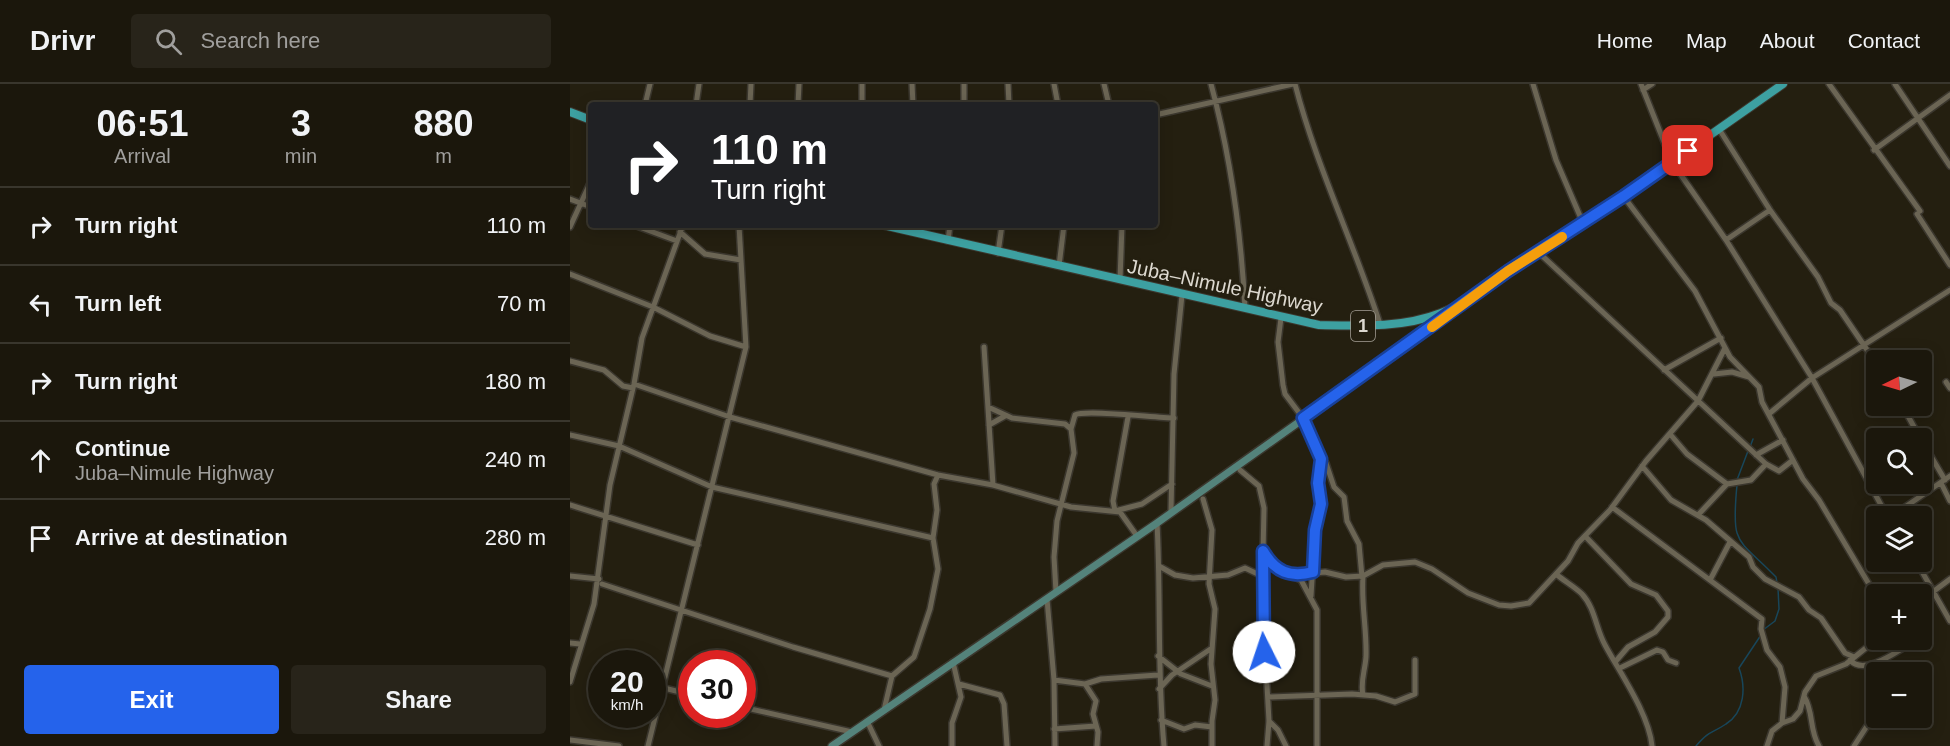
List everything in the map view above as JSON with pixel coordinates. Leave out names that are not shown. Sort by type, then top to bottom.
[{"type":"main road","name":"Juba–Nimule Highway","points":[[906,228],[998,253],[1319,325],[1414,321],[1441,313],[1479,294],[1508,271],[1624,196],[1783,84]]},
{"type":"main road","points":[[570,112],[588,119]]},
{"type":"main road","points":[[832,746],[1156,523],[1479,294]]},
{"type":"street","points":[[646,102],[650,84]]},
{"type":"street","points":[[696,102],[699,84]]},
{"type":"street","points":[[750,102],[751,84]]},
{"type":"street","points":[[798,102],[799,84]]},
{"type":"street","points":[[862,84],[862,102]]},
{"type":"street","points":[[912,84],[913,102]]},
{"type":"street","points":[[964,84],[964,102]]},
{"type":"street","points":[[1008,84],[1009,102]]},
{"type":"street","points":[[1054,84],[1057,102]]},
{"type":"street","points":[[1104,84],[1108,102]]},
{"type":"street","points":[[1210,84],[1216,102],[1241,233],[1245,308]]},
{"type":"street","points":[[1158,114],[1294,84],[1314,148],[1348,232],[1380,324]]},
{"type":"street","points":[[1533,84],[1556,160],[1583,223]]},
{"type":"street","points":[[1652,84],[1642,87],[1672,162],[1726,240],[1812,378],[1882,506]]},
{"type":"street","points":[[1829,84],[1918,212],[1950,265]]},
{"type":"street","points":[[1895,84],[1950,166]]},
{"type":"street","points":[[1874,150],[1920,119],[1950,95]]},
{"type":"street","points":[[1719,129],[1770,210],[1818,277],[1831,303],[1840,310],[1867,350]]},
{"type":"street","points":[[570,227],[588,188]]},
{"type":"street","points":[[1624,196],[1695,291],[1725,348],[1738,366],[1759,387],[1762,402],[1770,413],[1793,460],[1869,584]]},
{"type":"street","points":[[570,199],[588,206]]},
{"type":"street","points":[[1726,240],[1770,210]]},
{"type":"street","points":[[642,228],[677,241]]},
{"type":"street","points":[[570,682],[601,581],[606,515],[642,338],[682,228]]},
{"type":"street","points":[[666,678],[680,612],[746,347],[739,228]]},
{"type":"street","points":[[948,241],[950,228]]},
{"type":"street","points":[[998,253],[1002,228]]},
{"type":"street","points":[[1059,266],[1064,228]]},
{"type":"street","points":[[1120,281],[1122,228]]},
{"type":"street","points":[[680,232],[705,254],[741,260]]},
{"type":"street","points":[[1537,251],[1766,464],[1779,471],[1793,460]]},
{"type":"street","points":[[570,273],[653,307],[685,326],[746,347]]},
{"type":"street","points":[[1770,413],[1812,378],[1910,314],[1938,300],[1950,290]]},
{"type":"street","points":[[1171,511],[1174,374],[1182,295]]},
{"type":"street","points":[[1281,318],[1278,342],[1285,394],[1303,418],[1321,459],[1318,483],[1321,504],[1315,530],[1311,596]]},
{"type":"street","points":[[1665,370],[1721,338]]},
{"type":"street","points":[[984,347],[993,485]]},
{"type":"street","points":[[1295,576],[1313,572],[1363,577],[1383,565],[1415,562],[1432,569],[1467,593],[1504,606],[1529,603],[1556,574],[1585,536],[1612,507],[1642,466],[1698,401],[1705,385],[1714,374],[1725,348]]},
{"type":"street","points":[[570,361],[604,370],[623,386],[634,386],[730,417],[938,476],[993,485],[1083,509],[1115,511],[1142,504],[1172,484]]},
{"type":"street","points":[[1714,374],[1732,372],[1750,378]]},
{"type":"street","points":[[1946,382],[1950,388]]},
{"type":"street","points":[[988,407],[1007,416],[1032,421],[1056,422],[1065,424],[1071,429]]},
{"type":"street","points":[[1056,422],[1085,411],[1128,417],[1174,418]]},
{"type":"street","points":[[1056,592],[1054,557],[1061,503],[1074,453],[1071,429],[1075,415]]},
{"type":"street","points":[[989,425],[1007,416]]},
{"type":"street","points":[[1128,417],[1113,501],[1115,511],[1124,516],[1137,536]]},
{"type":"street","points":[[1670,434],[1687,454],[1726,484],[1742,484],[1751,480],[1766,464]]},
{"type":"street","points":[[570,435],[619,446],[712,487],[933,538]]},
{"type":"street","points":[[1756,455],[1783,440]]},
{"type":"street","points":[[1932,458],[1945,480],[1950,501]]},
{"type":"street","points":[[1326,463],[1334,487],[1344,497],[1347,521],[1359,544],[1363,577],[1362,600],[1366,620],[1365,658],[1361,684],[1363,695]]},
{"type":"street","points":[[1642,466],[1664,494],[1698,515],[1749,557],[1753,567],[1765,579],[1799,597],[1809,610],[1821,618],[1845,653],[1852,658],[1854,665],[1862,666],[1886,658],[1900,650]]},
{"type":"street","points":[[1240,470],[1259,486],[1264,508],[1262,576],[1269,721],[1267,746]]},
{"type":"street","points":[[884,710],[892,676],[910,662],[922,639],[938,569],[933,538],[937,510],[934,484],[938,476]]},
{"type":"street","points":[[1907,506],[1945,480]]},
{"type":"street","points":[[1698,515],[1726,484]]},
{"type":"street","points":[[1203,499],[1212,530],[1210,576],[1215,609],[1212,648],[1212,686],[1215,700],[1212,746]]},
{"type":"street","points":[[570,505],[698,545]]},
{"type":"street","points":[[1612,507],[1761,619],[1761,629],[1767,650],[1780,667],[1785,687],[1782,723]]},
{"type":"street","points":[[1156,523],[1159,566],[1158,675],[1164,746]]},
{"type":"street","points":[[1585,536],[1631,584],[1656,595],[1668,612],[1668,618],[1655,632],[1628,646],[1616,661]]},
{"type":"street","points":[[1710,580],[1730,542]]},
{"type":"street","points":[[1263,551],[1276,569],[1295,576],[1306,585],[1317,610],[1317,746]]},
{"type":"street","points":[[1159,566],[1187,578],[1228,575],[1245,568],[1262,576]]},
{"type":"street","points":[[1922,572],[1950,621]]},
{"type":"street","points":[[1556,574],[1584,596],[1593,612],[1604,643],[1620,668],[1649,730],[1652,746]]},
{"type":"street","points":[[570,576],[601,581],[680,612],[892,676]]},
{"type":"street","points":[[1933,591],[1950,579]]},
{"type":"street","points":[[1047,599],[1054,680],[1055,746]]},
{"type":"street","points":[[570,643],[580,644]]},
{"type":"street","points":[[1767,746],[1772,731],[1800,711],[1804,696],[1816,676],[1837,669],[1866,647]]},
{"type":"street","points":[[1159,689],[1178,672],[1212,648]]},
{"type":"street","points":[[1620,668],[1657,650],[1663,651],[1668,660],[1676,663]]},
{"type":"street","points":[[1158,656],[1178,672],[1212,686]]},
{"type":"street","points":[[1268,697],[1363,695],[1376,696],[1395,702],[1412,696],[1416,690],[1415,660]]},
{"type":"street","points":[[952,746],[952,723],[961,697],[954,662]]},
{"type":"street","points":[[1054,680],[1085,684],[1101,679],[1158,675]]},
{"type":"street","points":[[959,684],[1000,695],[1004,704],[1007,746]]},
{"type":"street","points":[[1085,684],[1096,698],[1093,714],[1097,746]]},
{"type":"street","points":[[1804,696],[1810,706],[1812,728],[1819,746]]},
{"type":"street","points":[[756,710],[852,732]]},
{"type":"street","points":[[1161,720],[1184,729],[1196,725],[1212,727]]},
{"type":"street","points":[[867,721],[879,746]]},
{"type":"street","points":[[1269,721],[1278,730],[1286,746]]},
{"type":"street","points":[[1054,729],[1096,726]]},
{"type":"street","points":[[648,746],[653,728]]},
{"type":"street","points":[[1854,746],[1866,728]]},
{"type":"street","points":[[570,740],[619,746]]},
{"type":"waterway","points":[[1750,447],[1753,439]]},
{"type":"waterway","points":[[1737,480],[1748,451]]},
{"type":"waterway","points":[[1737,485],[1736,531],[1745,547],[1776,577],[1777,583]]},
{"type":"waterway","points":[[1763,630],[1775,621],[1779,609],[1778,588]]},
{"type":"waterway","points":[[1696,746],[1737,713],[1743,691],[1739,668],[1761,635]]},
{"type":"slow traffic","points":[[1432,327],[1508,271],[1562,237]]},
{"type":"route","points":[[1264,652],[1263,551],[1270,564],[1276,569],[1295,576],[1313,572],[1315,530],[1321,504],[1318,483],[1321,456],[1311,440],[1303,418],[1492,285],[1508,271],[1624,196],[1688,151]]}]
